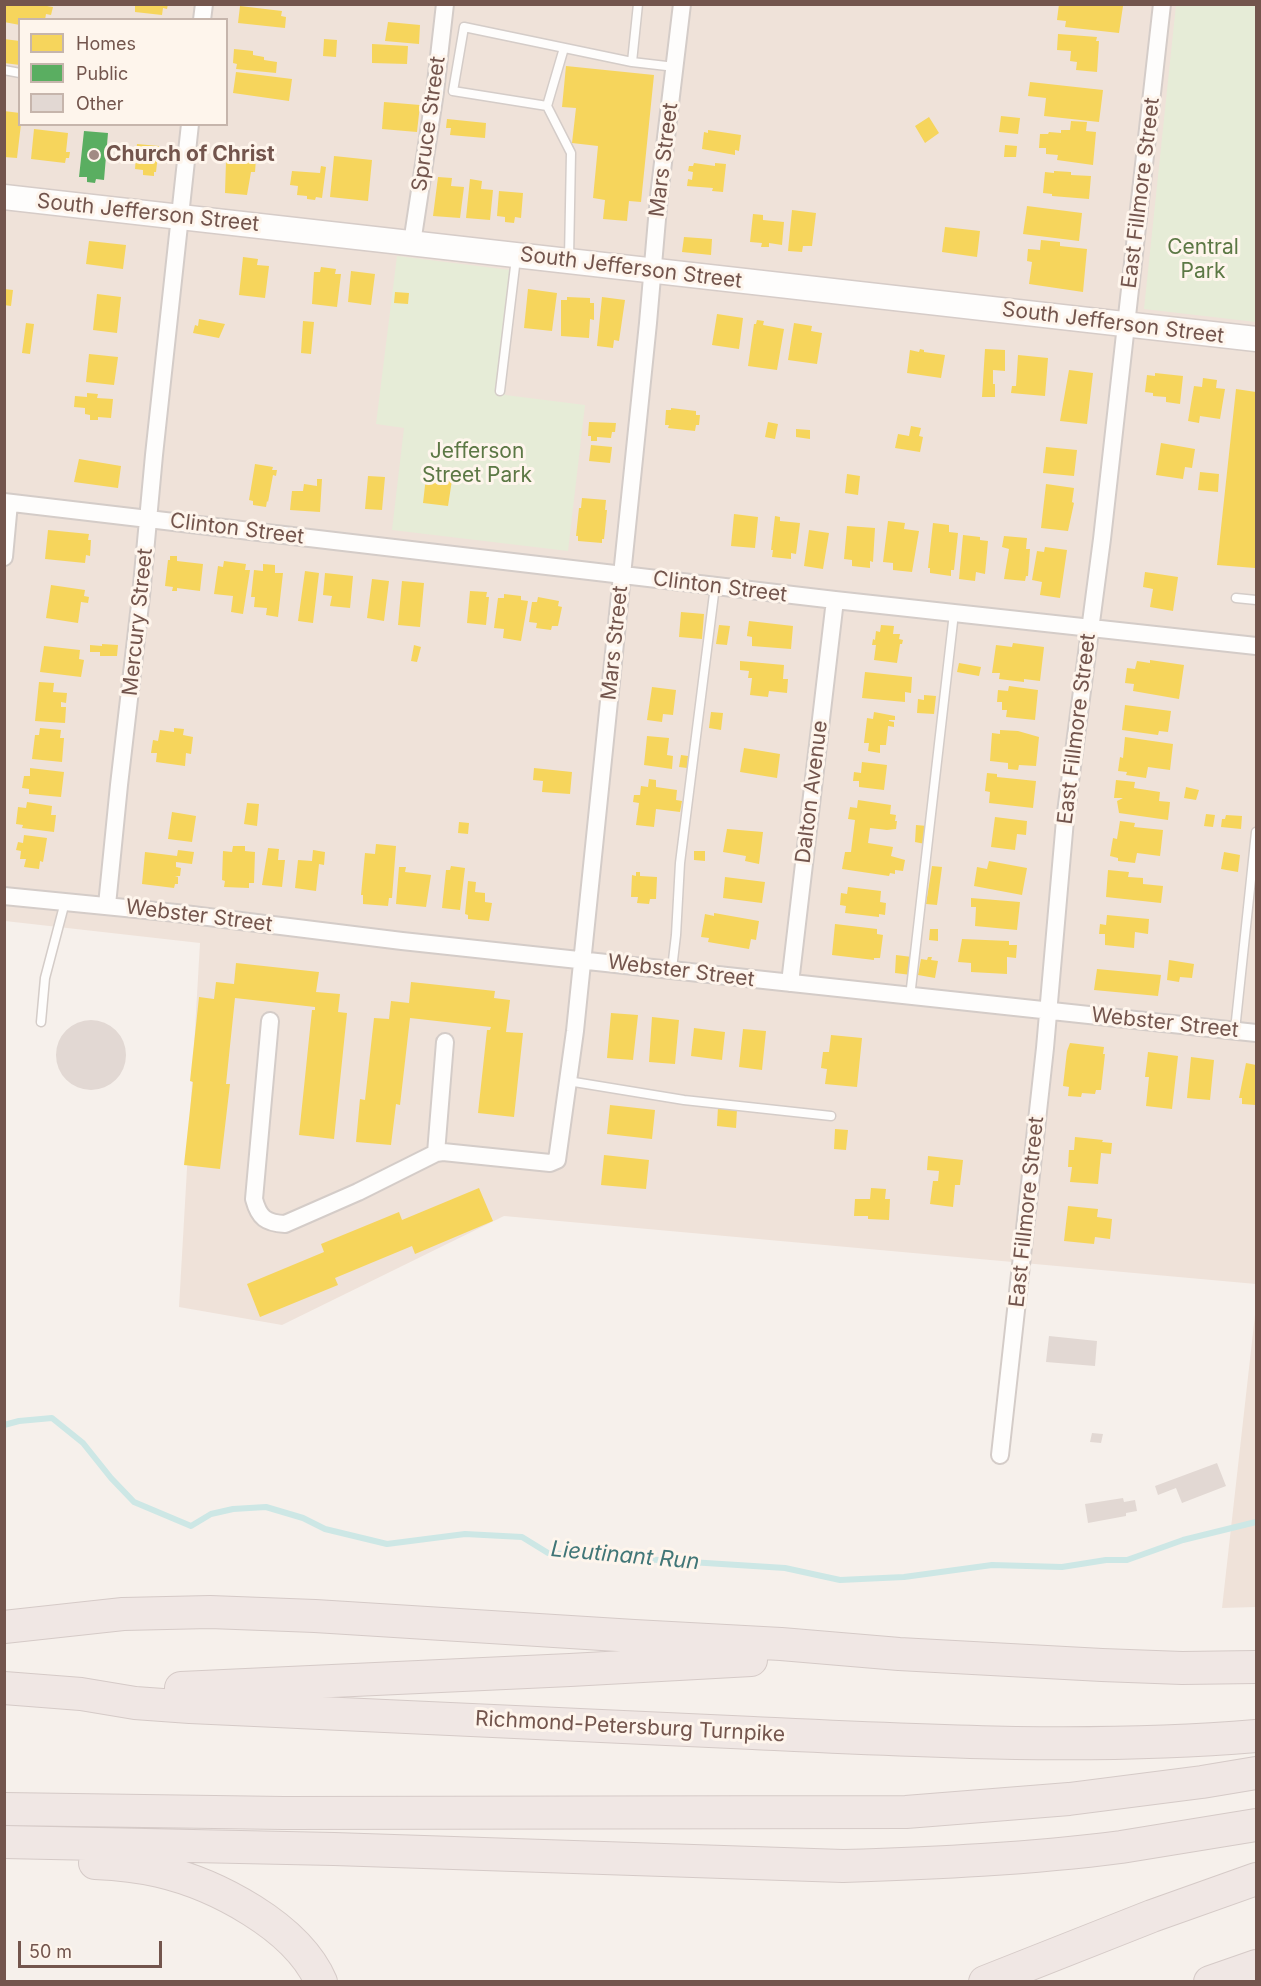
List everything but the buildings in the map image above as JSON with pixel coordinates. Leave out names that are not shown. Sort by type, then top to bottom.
[{"type":"highway","points":[[4,1627],[123,1614],[210,1612],[315,1616],[1102,1665],[1182,1668],[1257,1667]]},
{"type":"highway","points":[[4,1686],[216,1687],[899,1654]]},
{"type":"highway","name":"Richmond-Petersburg Turnpike","points":[[4,1686],[81,1694],[135,1703],[190,1707],[917,1742],[1059,1745],[1204,1741],[1257,1736]]},
{"type":"highway","points":[[4,1809],[284,1813],[906,1812],[1069,1799],[1257,1773]]},
{"type":"highway","points":[[4,1842],[334,1849],[843,1866],[1035,1856],[1120,1847],[1257,1825]]},
{"type":"highway","points":[[4,1856],[127,1865],[160,1871],[209,1889],[246,1907],[289,1937],[306,1957],[321,1982]]},
{"type":"highway","points":[[985,1982],[1152,1916],[1257,1879]]},
{"type":"highway","points":[[1210,1982],[1257,1966]]},
{"type":"street","name":"Spruce Street","points":[[412,243],[435,92],[445,4]]},
{"type":"street","name":"Mars Street","points":[[436,1153],[550,1163],[556,1160],[582,959],[659,196],[682,4]]},
{"type":"street","name":"East Fillmore Street","points":[[1000,1455],[1048,1010],[1065,820],[1115,424],[1162,4]]},
{"type":"street","name":"Mercury Street","points":[[107,905],[190,126]]},
{"type":"street","name":"South Jefferson Street","points":[[4,197],[1257,339]]},
{"type":"street","name":"Clinton Street","points":[[7,503],[835,600],[1257,646]]},
{"type":"street","points":[[4,557],[7,503]]},
{"type":"street","name":"Dalton Avenue","points":[[790,983],[835,600]]},
{"type":"street","name":"Webster Street","points":[[4,896],[107,905],[910,997],[1257,1033]]},
{"type":"street","points":[[270,1020],[254,1199],[257,1210],[274,1224],[285,1224],[358,1192],[436,1153],[445,1042]]},
{"type":"lane","points":[[632,62],[638,4]]},
{"type":"lane","points":[[547,106],[453,91],[464,27],[632,62],[675,67]]},
{"type":"lane","points":[[564,48],[547,106],[571,153],[568,261]]},
{"type":"lane","points":[[500,391],[516,255]]},
{"type":"lane","points":[[672,969],[680,863],[715,586]]},
{"type":"lane","points":[[1236,598],[1257,600]]},
{"type":"lane","points":[[910,997],[954,613]]},
{"type":"lane","points":[[1235,1030],[1257,832]]},
{"type":"lane","points":[[41,1022],[45,978],[65,901]]},
{"type":"lane","points":[[568,1081],[684,1100],[831,1116]]},
{"type":"shaded area","points":[[5,5],[1256,5],[1256,1284],[504,1216],[282,1325],[179,1307],[200,943],[5,921]]},
{"type":"shaded area","points":[[1256,1306],[1256,1607],[1222,1608]]},
{"type":"green space","name":"Central Park","points":[[1176,5],[1256,5],[1256,322],[1144,309]]},
{"type":"green space","name":"Jefferson Street Park","points":[[397,256],[518,271],[505,395],[585,405],[568,551],[392,530],[404,428],[376,424]]},
{"type":"waterway","name":"Lieutinant Run","points":[[4,1425],[52,1418],[83,1443],[134,1502],[191,1526],[211,1514],[233,1509],[266,1507],[303,1518],[325,1529],[387,1544],[465,1534],[522,1537],[548,1553],[785,1568],[840,1580],[904,1577],[992,1565],[1062,1567],[1106,1560],[1127,1560],[1183,1540],[1256,1522]]},
{"type":"place","name":"Church of Christ","points":[[94,155]]}]
